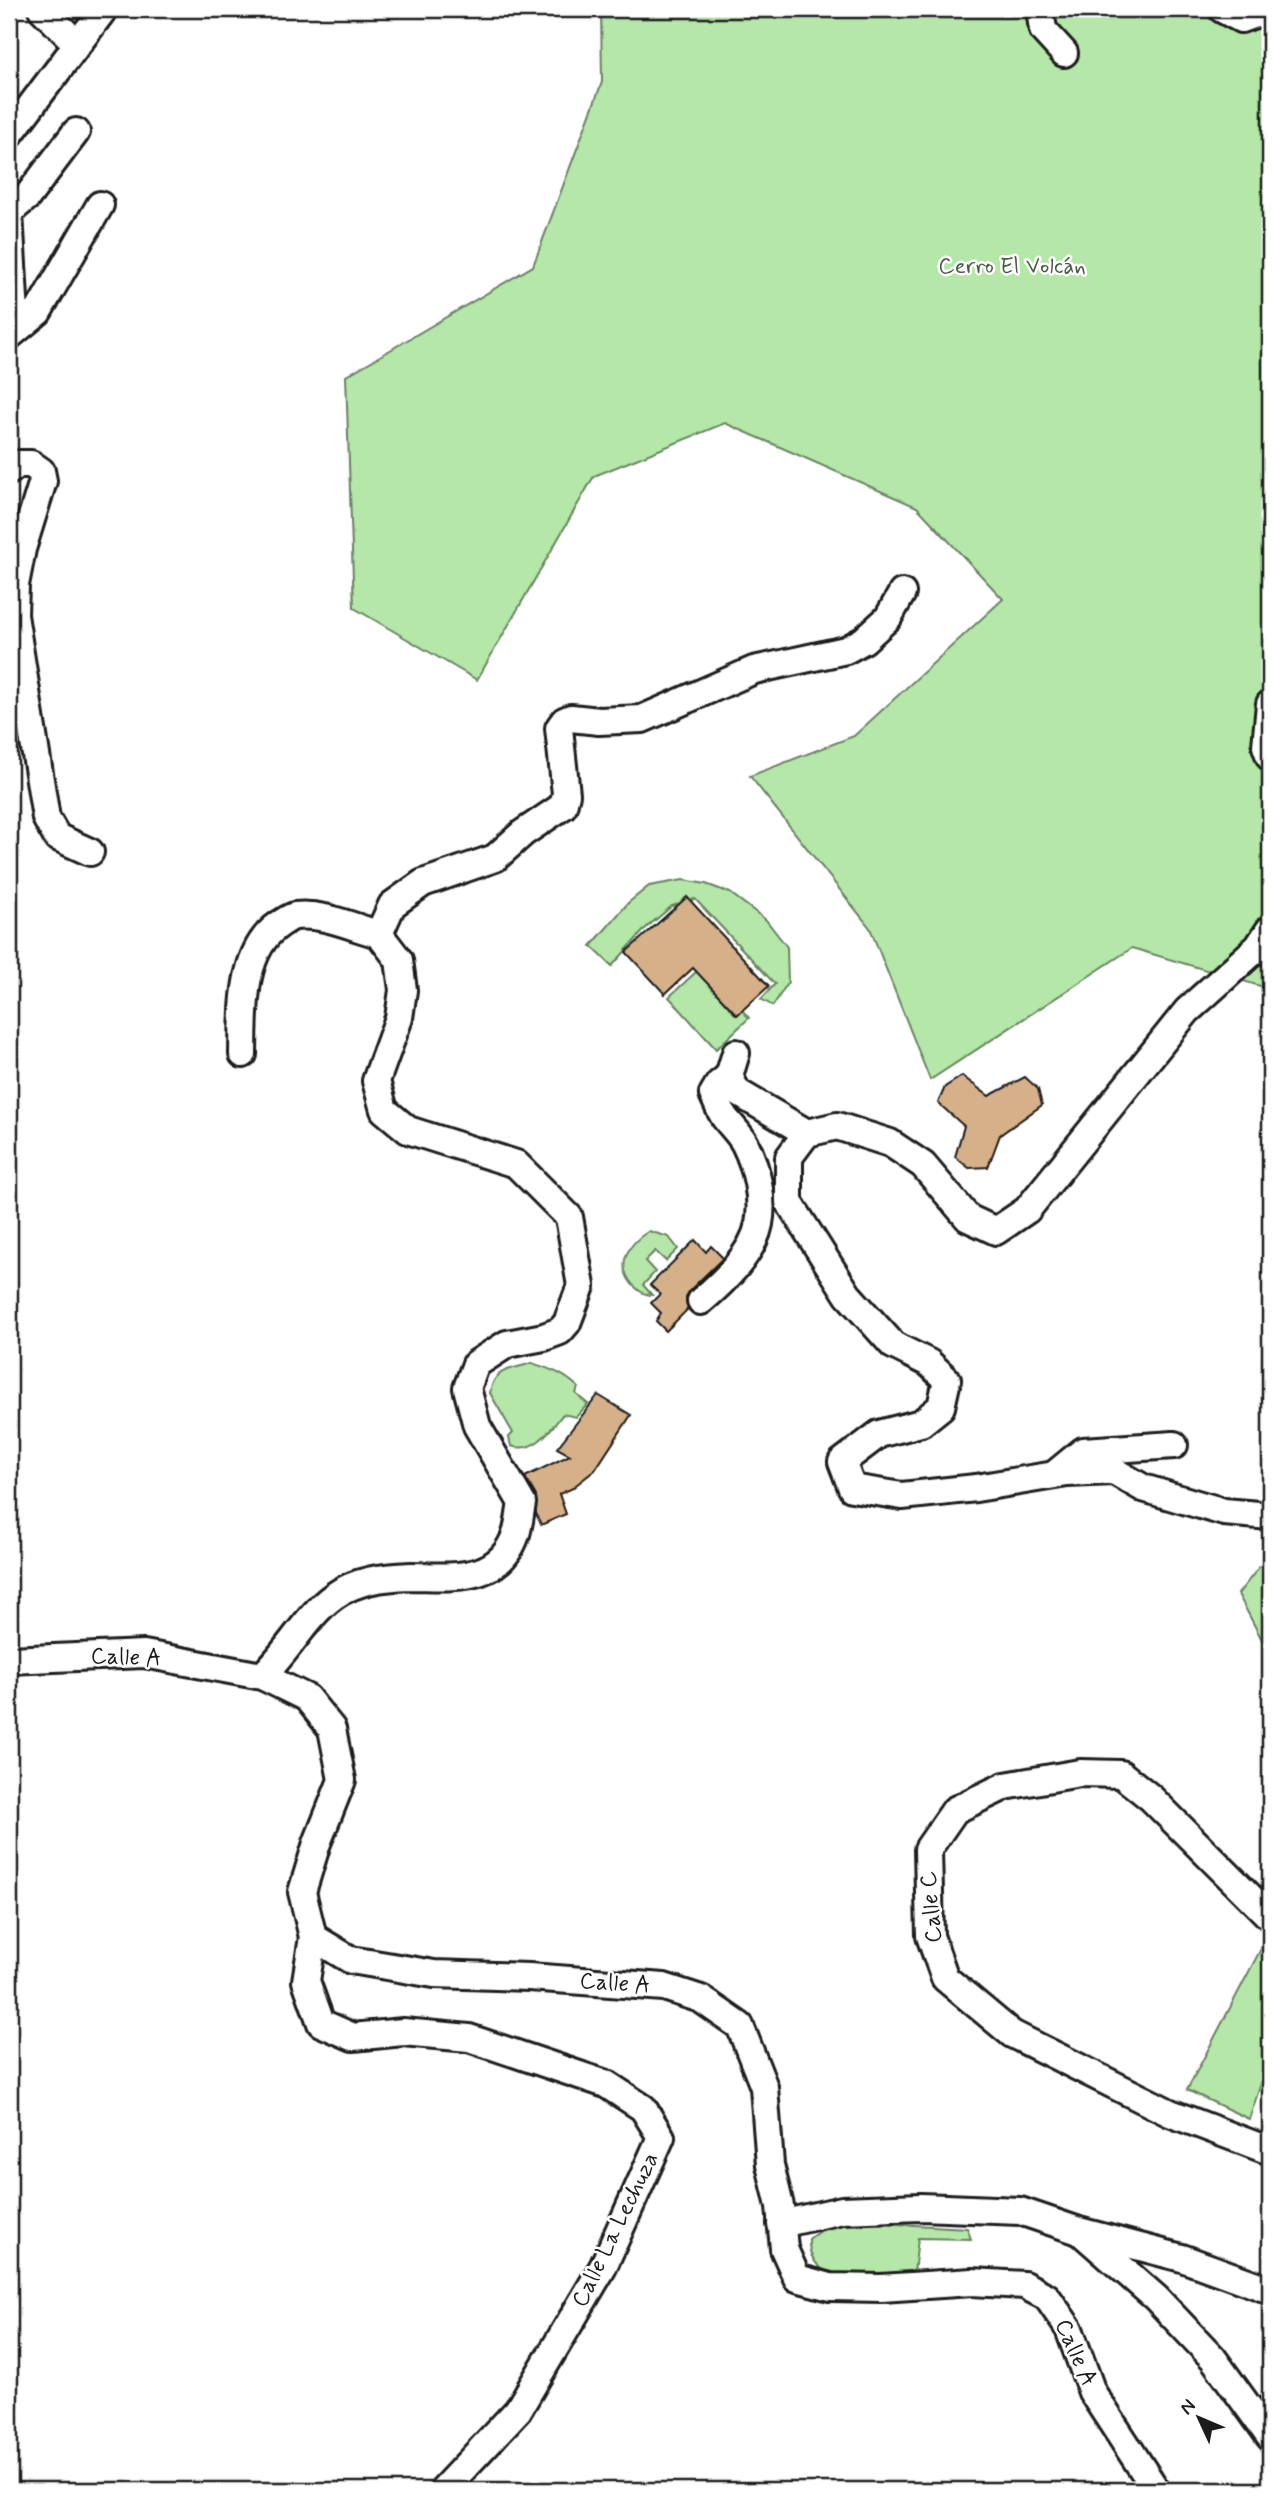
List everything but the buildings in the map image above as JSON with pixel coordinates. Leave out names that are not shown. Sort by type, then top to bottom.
[{"type":"street","points":[[42,9],[77,44]]},
{"type":"street","points":[[9,135],[104,9]]},
{"type":"street","points":[[1040,9],[1043,30],[1064,53]]},
{"type":"street","points":[[1222,9],[1241,19],[1268,9]]},
{"type":"street","points":[[9,333],[15,316],[9,213],[27,197],[76,132]]},
{"type":"street","points":[[9,333],[38,312],[100,205]]},
{"type":"street","points":[[9,471],[18,464],[31,464],[41,471],[43,481],[22,549],[15,586],[14,615],[41,796],[46,818],[57,837],[90,852]]},
{"type":"street","points":[[379,934],[392,905],[423,883],[495,858],[531,827],[562,806],[566,794],[559,728],[564,721],[570,718],[599,721],[642,719],[754,670],[846,650],[864,640],[888,618],[902,593]]},
{"type":"street","points":[[1270,704],[1266,746],[1270,757]]},
{"type":"street","points":[[243,1054],[244,1002],[254,957],[270,930],[292,916],[338,920],[379,934],[400,960],[404,990],[398,1018],[376,1081],[384,1110],[408,1130],[516,1164],[569,1217],[581,1286],[567,1323],[560,1331],[507,1344],[476,1364],[467,1388],[477,1426],[522,1503],[516,1536],[502,1558],[478,1573],[457,1578],[409,1576],[365,1581],[334,1596],[262,1676]]},
{"type":"street","points":[[1270,929],[1258,947],[1187,1011],[1027,1210],[996,1231],[968,1218],[923,1165],[890,1143],[837,1126],[807,1133],[789,1157],[789,1202],[848,1294],[893,1345],[929,1363],[947,1380],[941,1407],[921,1423],[879,1434],[842,1462],[852,1488],[902,1496],[976,1488],[1055,1474],[1114,1471],[1143,1488],[1224,1512],[1270,1516]]},
{"type":"street","points":[[701,1301],[719,1285],[747,1250],[759,1224],[759,1194],[752,1161],[743,1140],[724,1117],[713,1094],[732,1065],[737,1092],[807,1133]]},
{"type":"street","points":[[1055,1474],[1083,1451],[1174,1445]]},
{"type":"street","name":"Calle A","points":[[9,1660],[144,1654],[262,1676],[307,1698],[332,1729],[342,1780],[317,1843],[302,1892],[313,1937],[351,1960],[420,1972],[664,1987],[701,1999],[740,2026],[764,2087],[770,2165],[780,2206],[784,2249],[797,2278],[830,2287],[881,2288],[972,2282],[1024,2285],[1047,2297],[1069,2329],[1092,2392],[1156,2490]]},
{"type":"street","name":"Calle C","points":[[1270,1917],[1152,1798],[1121,1774],[1080,1773],[1005,1786],[955,1810],[928,1849],[930,1936],[945,1978],[1012,2034],[1170,2113],[1270,2151]]},
{"type":"street","name":"Calle La Lechuza","points":[[313,1937],[306,1980],[321,2023],[353,2037],[403,2032],[469,2038],[606,2084],[643,2108],[662,2137],[603,2267],[518,2410],[443,2490]]},
{"type":"street","points":[[781,2224],[842,2210],[921,2207],[1020,2211],[1079,2231],[1182,2258],[1270,2290]]},
{"type":"street","points":[[1079,2231],[1156,2298],[1213,2358],[1270,2437]]},
{"type":"green space","name":"Cerro El Volcán","points":[[601,9],[1270,9],[1270,989],[1132,948],[930,1080],[870,928],[750,776],[854,736],[1003,599],[917,507],[725,423],[594,476],[477,680],[354,608],[346,376],[533,266],[602,82]]},
{"type":"green space","points":[[683,880],[706,884],[730,893],[766,920],[787,947],[788,982],[773,1006],[761,999],[775,984],[695,899],[672,906],[646,928],[612,966],[591,946],[628,903],[649,886]]},
{"type":"green space","points":[[697,971],[736,1015],[742,1010],[749,1018],[716,1049],[669,997]]},
{"type":"green space","points":[[649,1231],[669,1237],[678,1249],[666,1261],[655,1251],[645,1261],[655,1272],[643,1285],[652,1295],[643,1293],[634,1286],[625,1269],[630,1248]]},
{"type":"green space","points":[[532,1363],[567,1378],[578,1387],[576,1394],[588,1404],[576,1417],[563,1414],[535,1444],[520,1448],[511,1446],[509,1437],[513,1433],[490,1393],[499,1374]]},
{"type":"green space","points":[[1270,1553],[1270,1655],[1238,1594]]},
{"type":"green space","points":[[1265,1941],[1270,1945],[1270,2057],[1249,2119],[1187,2090]]},
{"type":"green space","points":[[860,2222],[967,2228],[971,2239],[918,2238],[914,2273],[832,2275],[822,2269],[814,2261],[809,2239],[827,2228]]}]
